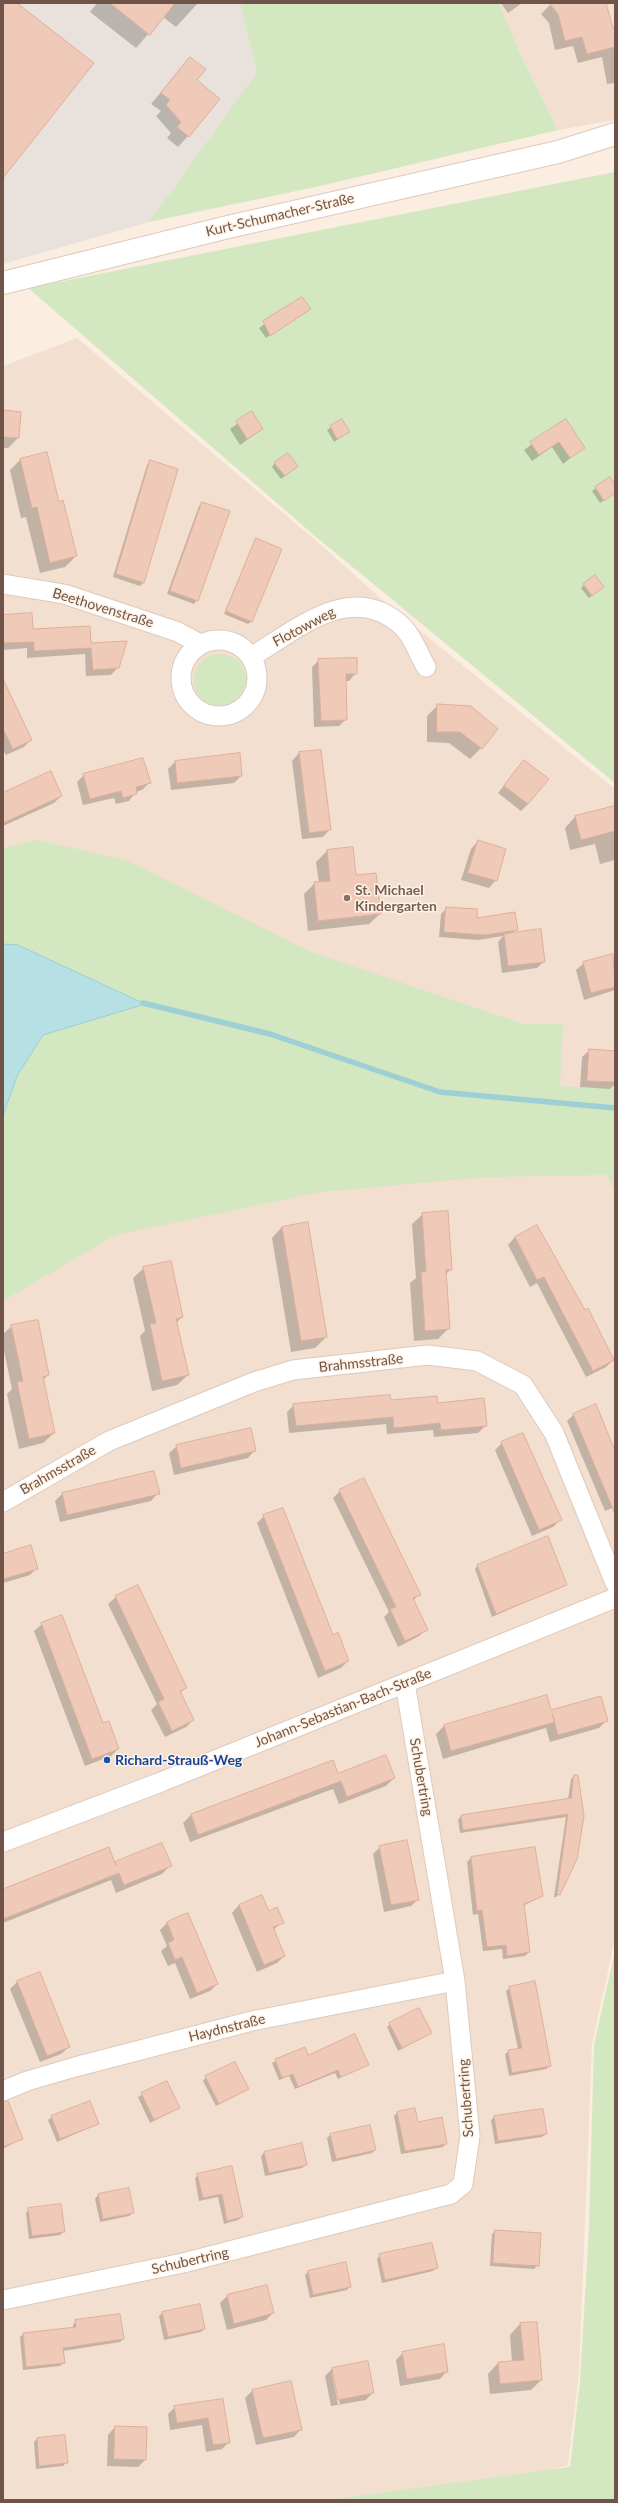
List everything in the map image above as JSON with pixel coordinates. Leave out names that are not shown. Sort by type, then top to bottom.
[{"type":"street","name":"Kurt-Schumacher-Straße","points":[[3,284],[228,227],[558,152],[615,134]]},
{"type":"street","name":"Kurt-Schumacher-Straße","points":[[558,152],[615,149]]},
{"type":"street","name":"Beethovenstraße","points":[[3,584],[64,594],[178,632],[200,644]]},
{"type":"street","name":"Flotowweg","points":[[251,657],[321,615],[343,607],[361,606],[386,613],[404,628],[426,667]]},
{"type":"street","points":[[210,640],[234,642],[244,648],[251,657],[256,668],[257,680],[254,693],[248,704],[229,715],[207,715],[197,710],[188,701],[182,689],[180,676],[183,664],[190,652],[200,644],[210,640]]},
{"type":"street","name":"Brahmsstraße","points":[[3,1502],[108,1441],[261,1380],[294,1370],[428,1355],[477,1361],[523,1385],[554,1433],[615,1583]]},
{"type":"street","name":"Johann-Sebastian-Bach-Straße","points":[[3,1842],[161,1782],[615,1598]]},
{"type":"street","name":"Schubertring","points":[[3,2300],[184,2263],[451,2194],[463,2184],[470,2136],[455,1981],[405,1684]]},
{"type":"street","name":"Haydnstraße","points":[[3,2091],[27,2081],[75,2067],[252,2020],[455,1981]]},
{"type":"shaded area","points":[[3,3],[240,3],[257,72],[149,222],[3,264]]},
{"type":"shaded area","points":[[499,3],[615,3],[615,120],[558,130],[519,51]]},
{"type":"shaded area","points":[[77,338],[322,546],[386,603],[615,789],[615,1939],[592,2044],[579,2372],[568,2465],[476,2492],[395,2500],[3,2500],[3,366]]},
{"type":"green space","points":[[240,3],[499,3],[519,51],[558,130],[320,186],[149,222],[257,72]]},
{"type":"green space","points":[[615,172],[615,783],[315,536],[28,288]]},
{"type":"green space","points":[[215,654],[225,654],[235,658],[242,665],[246,675],[246,685],[242,695],[235,702],[225,706],[215,706],[205,702],[198,695],[194,685],[194,675],[198,665],[205,658]]},
{"type":"green space","points":[[37,840],[126,860],[311,952],[523,1024],[563,1024],[560,1086],[615,1089],[615,1192],[607,1175],[487,1177],[321,1192],[115,1235],[3,1301],[3,848]]},
{"type":"green space","points":[[615,1951],[615,2500],[329,2500],[570,2467],[580,2381],[589,2228],[594,2045]]},
{"type":"water","points":[[3,944],[18,945],[143,1003],[142,1005],[43,1035],[17,1076],[3,1116]]},
{"type":"building","points":[[3,3],[17,3],[94,63],[3,178]]},
{"type":"building","points":[[110,3],[175,3],[150,35]]},
{"type":"building","points":[[549,3],[606,3],[613,28],[615,27],[615,47],[587,54],[582,37],[565,41],[558,14]]},
{"type":"building","points":[[190,57],[206,69],[197,80],[220,99],[189,137],[177,127],[181,122],[166,105],[170,100],[161,93]]},
{"type":"building","points":[[302,297],[311,309],[270,336],[263,321]]},
{"type":"building","points":[[3,410],[21,412],[19,438],[3,437]]},
{"type":"building","points":[[252,411],[263,429],[247,439],[236,421]]},
{"type":"building","points":[[342,419],[350,432],[337,439],[330,426]]},
{"type":"building","points":[[566,419],[585,448],[570,458],[559,442],[539,455],[530,442]]},
{"type":"building","points":[[47,452],[59,502],[63,500],[77,556],[50,563],[37,507],[32,508],[20,459]]},
{"type":"building","points":[[288,453],[298,466],[285,476],[274,463]]},
{"type":"building","points":[[150,460],[178,469],[144,583],[116,574]]},
{"type":"building","points":[[610,477],[615,485],[615,493],[604,501],[595,487]]},
{"type":"building","points":[[202,502],[230,511],[198,601],[170,591]]},
{"type":"building","points":[[256,538],[282,549],[252,622],[226,611]]},
{"type":"building","points":[[595,575],[604,587],[592,596],[583,584]]},
{"type":"building","points":[[32,613],[33,629],[90,626],[91,643],[127,641],[119,668],[93,670],[91,648],[34,651],[34,642],[3,643],[3,615]]},
{"type":"building","points":[[357,658],[357,674],[346,674],[347,720],[321,721],[318,659]]},
{"type":"building","points":[[3,679],[32,740],[13,749],[3,729]]},
{"type":"building","points":[[437,704],[471,706],[498,729],[482,749],[460,732],[437,732]]},
{"type":"building","points":[[321,750],[331,830],[309,833],[299,752]]},
{"type":"building","points":[[240,753],[242,776],[177,783],[175,761]]},
{"type":"building","points":[[143,758],[151,783],[136,787],[137,794],[123,798],[121,791],[90,799],[83,774]]},
{"type":"building","points":[[524,760],[549,779],[528,804],[504,786]]},
{"type":"building","points":[[51,771],[62,796],[3,823],[3,793]]},
{"type":"building","points":[[615,806],[615,831],[581,840],[575,816]]},
{"type":"building","points":[[478,840],[506,849],[497,881],[468,873]]},
{"type":"building","name":"St. Michael Kindergarten","points":[[353,847],[356,875],[376,873],[381,914],[318,921],[314,882],[330,881],[327,850]]},
{"type":"building","points":[[446,907],[477,909],[477,918],[515,912],[518,930],[485,935],[444,932]]},
{"type":"building","points":[[541,929],[545,962],[508,966],[504,934]]},
{"type":"building","points":[[613,954],[615,987],[591,993],[583,962]]},
{"type":"building","points":[[589,1049],[615,1051],[615,1082],[587,1081]]},
{"type":"building","points":[[448,1211],[452,1270],[446,1270],[450,1329],[425,1331],[421,1272],[426,1272],[422,1213]]},
{"type":"building","points":[[308,1222],[327,1337],[301,1341],[282,1227]]},
{"type":"building","points":[[537,1225],[585,1310],[588,1308],[614,1360],[593,1371],[544,1277],[537,1280],[515,1237]]},
{"type":"building","points":[[171,1261],[183,1317],[176,1319],[189,1375],[162,1381],[150,1324],[156,1323],[143,1267]]},
{"type":"building","points":[[38,1320],[49,1375],[43,1377],[55,1433],[29,1439],[17,1382],[23,1381],[11,1325]]},
{"type":"building","points":[[390,1395],[391,1400],[437,1396],[438,1403],[484,1398],[487,1426],[441,1430],[440,1423],[394,1428],[393,1417],[296,1426],[293,1404]]},
{"type":"building","points":[[596,1404],[615,1451],[615,1514],[573,1414]]},
{"type":"building","points":[[251,1428],[256,1451],[181,1468],[176,1445]]},
{"type":"building","points":[[523,1433],[562,1520],[539,1530],[501,1442]]},
{"type":"building","points":[[154,1471],[160,1494],[67,1515],[62,1493]]},
{"type":"building","points":[[364,1478],[421,1595],[413,1598],[428,1630],[405,1641],[390,1609],[396,1607],[339,1490]]},
{"type":"building","points":[[283,1508],[333,1635],[338,1632],[349,1661],[325,1671],[263,1515]]},
{"type":"building","points":[[548,1536],[567,1585],[496,1614],[477,1565]]},
{"type":"building","points":[[31,1545],[38,1569],[3,1579],[3,1554]]},
{"type":"building","points":[[138,1585],[187,1688],[180,1691],[194,1720],[172,1731],[158,1702],[164,1699],[115,1596]]},
{"type":"building","points":[[62,1615],[103,1723],[109,1721],[119,1749],[92,1759],[41,1623]]},
{"type":"building","points":[[547,1695],[551,1710],[601,1696],[608,1721],[558,1735],[554,1722],[451,1751],[444,1725]]},
{"type":"building","points":[[386,1755],[395,1778],[347,1797],[341,1781],[198,1835],[191,1814],[333,1760],[338,1773]]},
{"type":"building","points":[[574,1775],[578,1775],[584,1816],[577,1859],[560,1895],[557,1894],[568,1814],[463,1830],[461,1815],[571,1798]]},
{"type":"building","points":[[407,1840],[419,1900],[391,1905],[379,1846]]},
{"type":"building","points":[[162,1843],[172,1866],[124,1885],[119,1873],[3,1919],[3,1889],[109,1847],[116,1866],[115,1862]]},
{"type":"building","points":[[535,1847],[543,1896],[524,1904],[530,1952],[507,1956],[506,1945],[487,1947],[482,1910],[477,1911],[471,1857]]},
{"type":"building","points":[[262,1895],[269,1911],[277,1907],[284,1923],[273,1927],[285,1956],[264,1965],[239,1905]]},
{"type":"building","points":[[188,1913],[218,1984],[197,1993],[182,1957],[175,1960],[168,1943],[174,1940],[167,1922]]},
{"type":"building","points":[[40,1972],[70,2047],[47,2056],[17,1981]]},
{"type":"building","points":[[535,1981],[551,2066],[512,2073],[508,2050],[522,2048],[509,1987]]},
{"type":"building","points":[[419,2008],[432,2033],[402,2048],[389,2023]]},
{"type":"building","points":[[355,2034],[369,2065],[341,2077],[338,2070],[298,2087],[293,2074],[282,2078],[275,2059],[305,2047],[308,2055]]},
{"type":"building","points":[[235,2062],[249,2089],[219,2104],[205,2076]]},
{"type":"building","points":[[167,2081],[180,2108],[154,2120],[141,2093]]},
{"type":"building","points":[[8,2101],[23,2139],[3,2147],[3,2102]]},
{"type":"building","points":[[90,2101],[99,2124],[60,2139],[51,2116]]},
{"type":"building","points":[[415,2108],[418,2122],[442,2117],[447,2144],[405,2151],[397,2112]]},
{"type":"building","points":[[543,2109],[547,2134],[498,2141],[494,2116]]},
{"type":"building","points":[[370,2125],[376,2150],[336,2159],[330,2134]]},
{"type":"building","points":[[302,2143],[307,2165],[269,2173],[264,2152]]},
{"type":"building","points":[[232,2166],[243,2217],[227,2221],[222,2194],[203,2198],[197,2174]]},
{"type":"building","points":[[129,2188],[134,2213],[103,2219],[98,2194]]},
{"type":"building","points":[[61,2204],[65,2232],[32,2236],[28,2208]]},
{"type":"building","points":[[495,2230],[541,2233],[539,2266],[493,2263]]},
{"type":"building","points":[[432,2243],[438,2268],[385,2280],[379,2254]]},
{"type":"building","points":[[346,2262],[351,2287],[313,2295],[308,2271]]},
{"type":"building","points":[[267,2285],[274,2313],[234,2324],[227,2295]]},
{"type":"building","points":[[200,2304],[205,2329],[168,2337],[162,2312]]},
{"type":"building","points":[[120,2314],[124,2339],[63,2348],[65,2363],[26,2367],[23,2333],[76,2327],[75,2320]]},
{"type":"building","points":[[537,2322],[542,2380],[500,2384],[498,2362],[524,2360],[520,2323]]},
{"type":"building","points":[[444,2344],[448,2372],[407,2379],[402,2352]]},
{"type":"building","points":[[368,2361],[374,2393],[338,2400],[332,2368]]},
{"type":"building","points":[[291,2381],[302,2430],[263,2438],[252,2390]]},
{"type":"building","points":[[223,2399],[230,2443],[213,2445],[208,2418],[177,2423],[174,2406]]},
{"type":"building","points":[[115,2426],[147,2427],[146,2460],[114,2459]]},
{"type":"building","points":[[65,2435],[68,2463],[39,2466],[37,2438]]},
{"type":"waterway","points":[[143,1003],[270,1034],[440,1092],[615,1108]]},
{"type":"place","name":"St. Michael Kindergarten","points":[[347,898]]},
{"type":"place","name":"Richard-Strauß-Weg","points":[[107,1760]]}]
